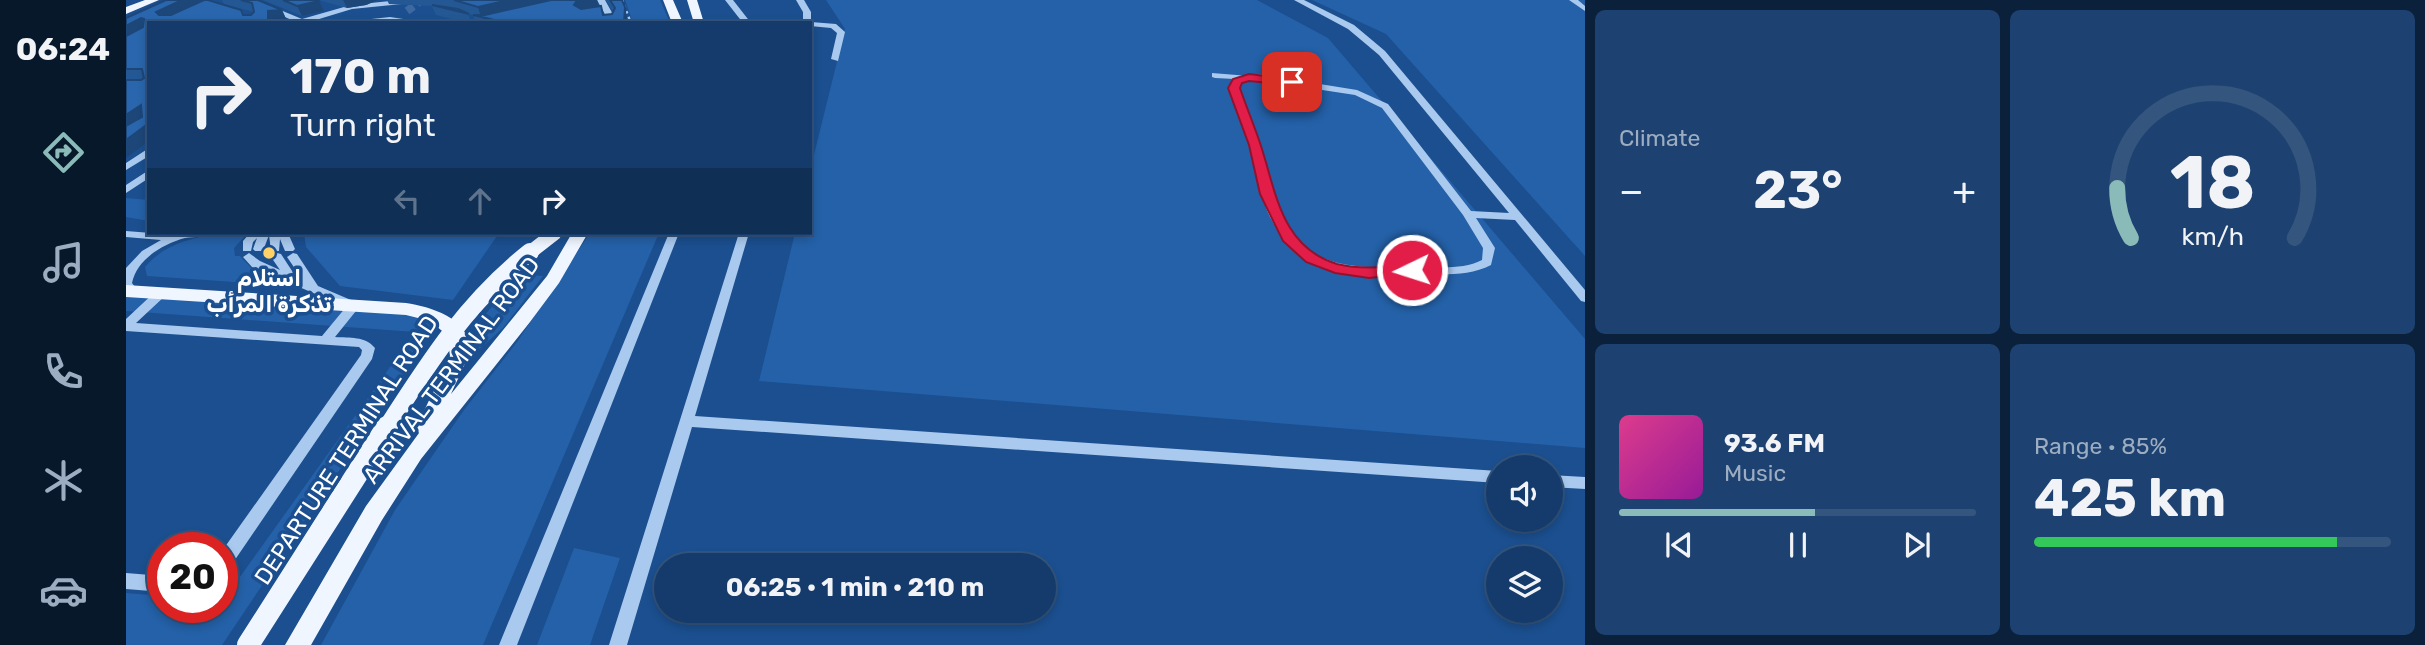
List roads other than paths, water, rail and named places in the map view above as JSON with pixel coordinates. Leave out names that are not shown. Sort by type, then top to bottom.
[{"type":"main road","points":[[126,11],[154,0]]},
{"type":"main road","points":[[668,0],[677,21]]},
{"type":"main road","points":[[692,0],[698,21]]},
{"type":"main road","name":"DEPARTURE TERMINAL ROAD","points":[[248,645],[438,347],[479,300],[522,259],[552,235]]},
{"type":"main road","name":"ARRIVAL TERMINAL ROAD","points":[[297,645],[374,513],[414,453],[524,318],[553,279],[579,235]]},
{"type":"main road","points":[[129,291],[422,311],[448,322],[460,343],[459,356],[414,453]]},
{"type":"lane","points":[[250,0],[296,21]]},
{"type":"lane","points":[[601,0],[611,18],[610,21]]},
{"type":"lane","points":[[729,0],[745,21]]},
{"type":"lane","points":[[800,0],[809,21]]},
{"type":"lane","points":[[1298,0],[1351,27],[1373,44],[1585,298]]},
{"type":"lane","points":[[1573,0],[1585,9]]},
{"type":"lane","points":[[323,5],[335,11]]},
{"type":"lane","points":[[301,21],[335,11],[406,6]]},
{"type":"lane","points":[[390,19],[406,6]]},
{"type":"lane","points":[[595,13],[608,11]]},
{"type":"lane","points":[[298,12],[311,18]]},
{"type":"lane","points":[[372,21],[417,16],[423,21]]},
{"type":"lane","points":[[812,23],[833,26],[841,32],[835,59]]},
{"type":"lane","points":[[1215,75],[1249,77],[1345,90],[1377,101],[1391,111],[1468,214],[1490,254],[1487,262],[1476,268],[1358,272],[1335,268],[1311,259],[1288,238],[1266,194],[1255,145],[1234,88],[1237,81],[1249,77]]},
{"type":"lane","points":[[126,167],[147,152]]},
{"type":"lane","points":[[126,190],[147,174]]},
{"type":"lane","points":[[1468,214],[1518,217]]},
{"type":"lane","points":[[126,234],[180,237],[194,235]]},
{"type":"lane","points":[[254,235],[248,240],[257,264],[354,306],[325,341]]},
{"type":"lane","points":[[254,253],[263,235]]},
{"type":"lane","points":[[274,235],[276,253],[291,278]]},
{"type":"lane","points":[[284,235],[291,253],[312,287]]},
{"type":"lane","points":[[508,645],[673,235]]},
{"type":"lane","points":[[618,645],[743,235]]},
{"type":"lane","points":[[129,291],[126,279],[135,264],[154,248],[180,237]]},
{"type":"lane","points":[[126,327],[161,293]]},
{"type":"lane","points":[[126,327],[362,343],[369,348],[369,352],[238,542]]},
{"type":"lane","points":[[686,421],[1486,476]]},
{"type":"lane","points":[[1563,482],[1585,483]]},
{"type":"lane","points":[[126,581],[147,583]]},
{"type":"tunnel","points":[[407,11],[419,2]]},
{"type":"place","name":"استلام تذكرة المرأب","points":[[269,253]]}]
